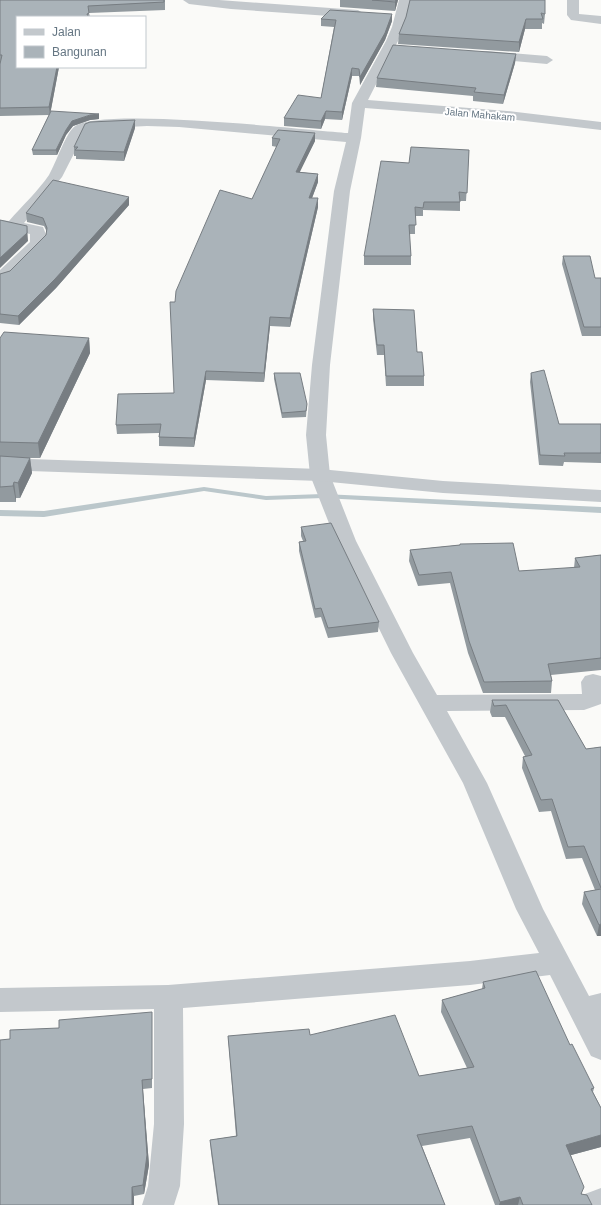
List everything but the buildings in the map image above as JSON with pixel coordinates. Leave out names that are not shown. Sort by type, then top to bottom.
[{"type":"street","points":[[190,0],[231,5],[372,15]]},
{"type":"street","points":[[405,0],[394,16],[388,48],[359,103],[354,138],[342,191],[321,365],[316,435],[326,489],[346,541],[402,653],[475,783],[530,909],[558,962],[592,1008],[601,1047]]},
{"type":"street","points":[[573,0],[573,15],[575,17],[601,20]]},
{"type":"street","points":[[388,48],[404,49]]},
{"type":"street","points":[[475,54],[546,60]]},
{"type":"street","name":"Jalan Mahakam","points":[[359,103],[491,114],[601,126]]},
{"type":"street","points":[[7,225],[55,177],[83,126],[147,122],[179,123],[354,138]]},
{"type":"street","points":[[0,277],[4,276],[38,243],[40,237],[37,230],[7,225]]},
{"type":"street","points":[[0,464],[326,489],[443,487],[601,496]]},
{"type":"street","points":[[429,703],[584,702],[594,698],[593,682]]},
{"type":"street","points":[[0,1000],[168,997],[470,973],[558,962]]},
{"type":"street","points":[[158,1205],[164,1188],[170,1100],[168,997]]},
{"type":"street","points":[[596,1205],[601,1203]]},
{"type":"waterway","points":[[0,513],[44,514],[204,489],[266,498],[323,496],[601,510]]}]
